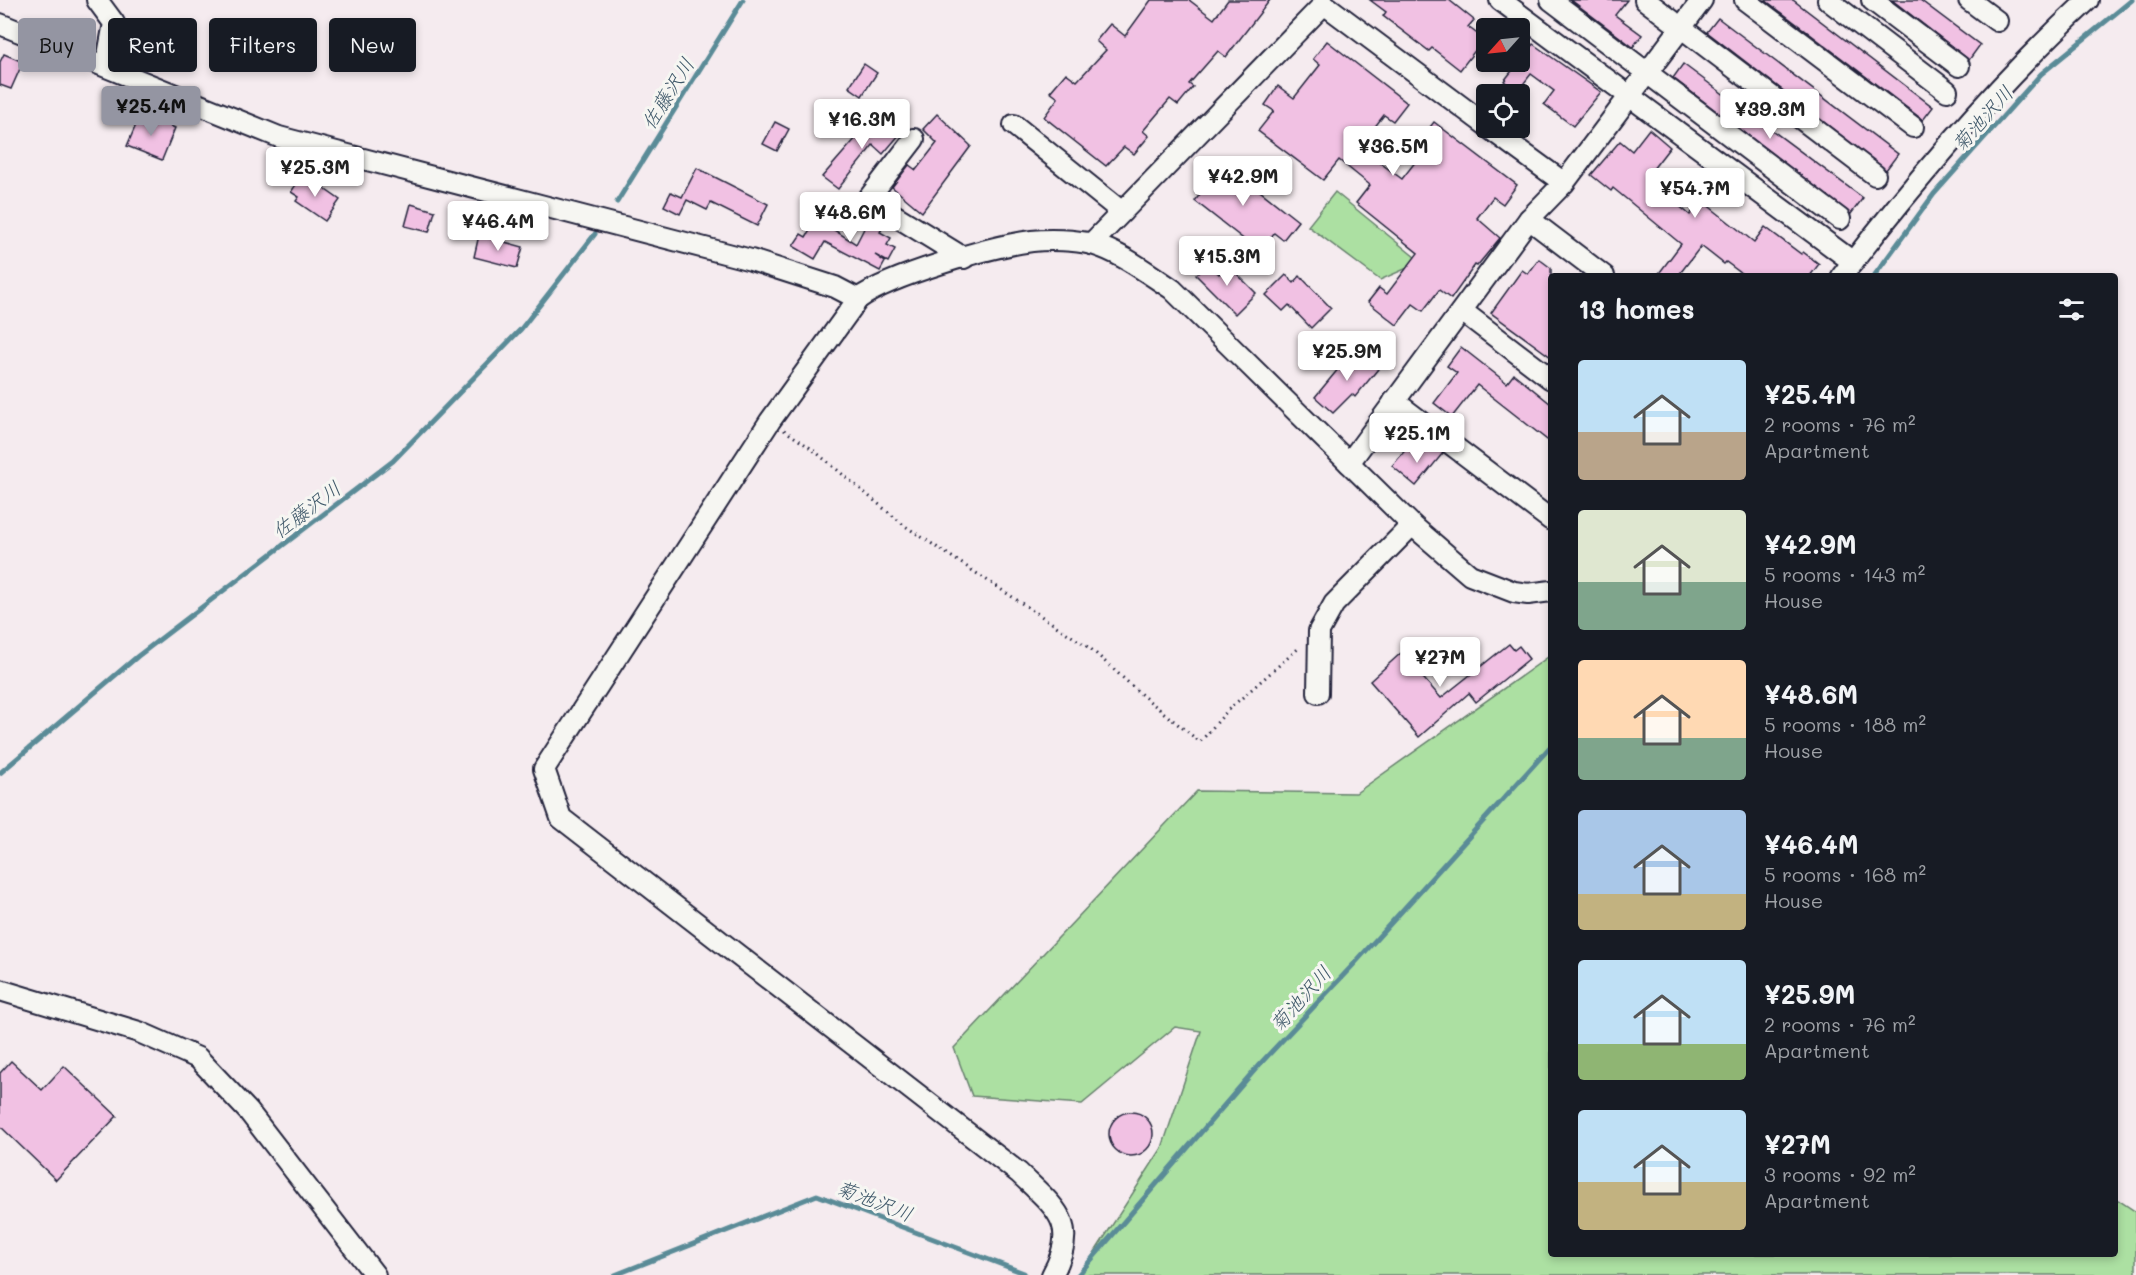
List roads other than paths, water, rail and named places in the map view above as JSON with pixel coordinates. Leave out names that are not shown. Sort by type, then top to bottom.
[{"type":"street","points":[[97,0],[114,23],[106,66]]},
{"type":"street","points":[[1500,0],[1629,97],[1848,269],[1942,150],[1995,90],[2088,0]]},
{"type":"street","points":[[1551,0],[1840,219]]},
{"type":"street","points":[[1646,0],[1875,175]]},
{"type":"street","points":[[1349,463],[1529,219],[1564,183],[1702,0]]},
{"type":"street","points":[[1745,0],[1912,127]]},
{"type":"street","points":[[1828,0],[1947,91]]},
{"type":"street","points":[[1872,0],[1959,66]]},
{"type":"street","points":[[1969,0],[1997,21]]},
{"type":"street","points":[[1091,244],[1324,3],[1476,117]]},
{"type":"street","points":[[0,24],[279,137],[751,260],[835,287],[858,299]]},
{"type":"street","points":[[1014,125],[1122,212]]},
{"type":"street","points":[[1504,138],[1564,183]]},
{"type":"street","points":[[914,139],[868,199],[963,258]]},
{"type":"street","points":[[1529,219],[1600,273]]},
{"type":"street","points":[[1052,1275],[1063,1255],[1064,1233],[1059,1212],[1051,1204],[1019,1173],[561,818],[544,769],[770,421],[858,299],[873,288],[963,258],[1033,241],[1091,244],[1126,257],[1172,289],[1412,525],[1470,575],[1514,592],[1528,594],[1548,591]]},
{"type":"street","points":[[1462,311],[1548,377]]},
{"type":"street","points":[[1394,401],[1548,518]]},
{"type":"street","points":[[1318,693],[1319,631],[1334,604],[1412,525]]},
{"type":"street","points":[[0,990],[139,1032],[198,1058],[249,1112],[375,1275]]},
{"type":"waterway","name":"佐藤沢川","points":[[617,202],[743,0]]},
{"type":"waterway","name":"菊池沢川","points":[[1876,273],[1934,194],[2041,74],[2132,0]]},
{"type":"waterway","name":"佐藤沢川","points":[[0,773],[138,656],[393,461],[521,329],[595,234]]},
{"type":"waterway","name":"菊池沢川","points":[[1078,1275],[1259,1065],[1353,965],[1548,749]]},
{"type":"waterway","name":"菊池沢川","points":[[615,1275],[817,1195],[1024,1273]]}]
